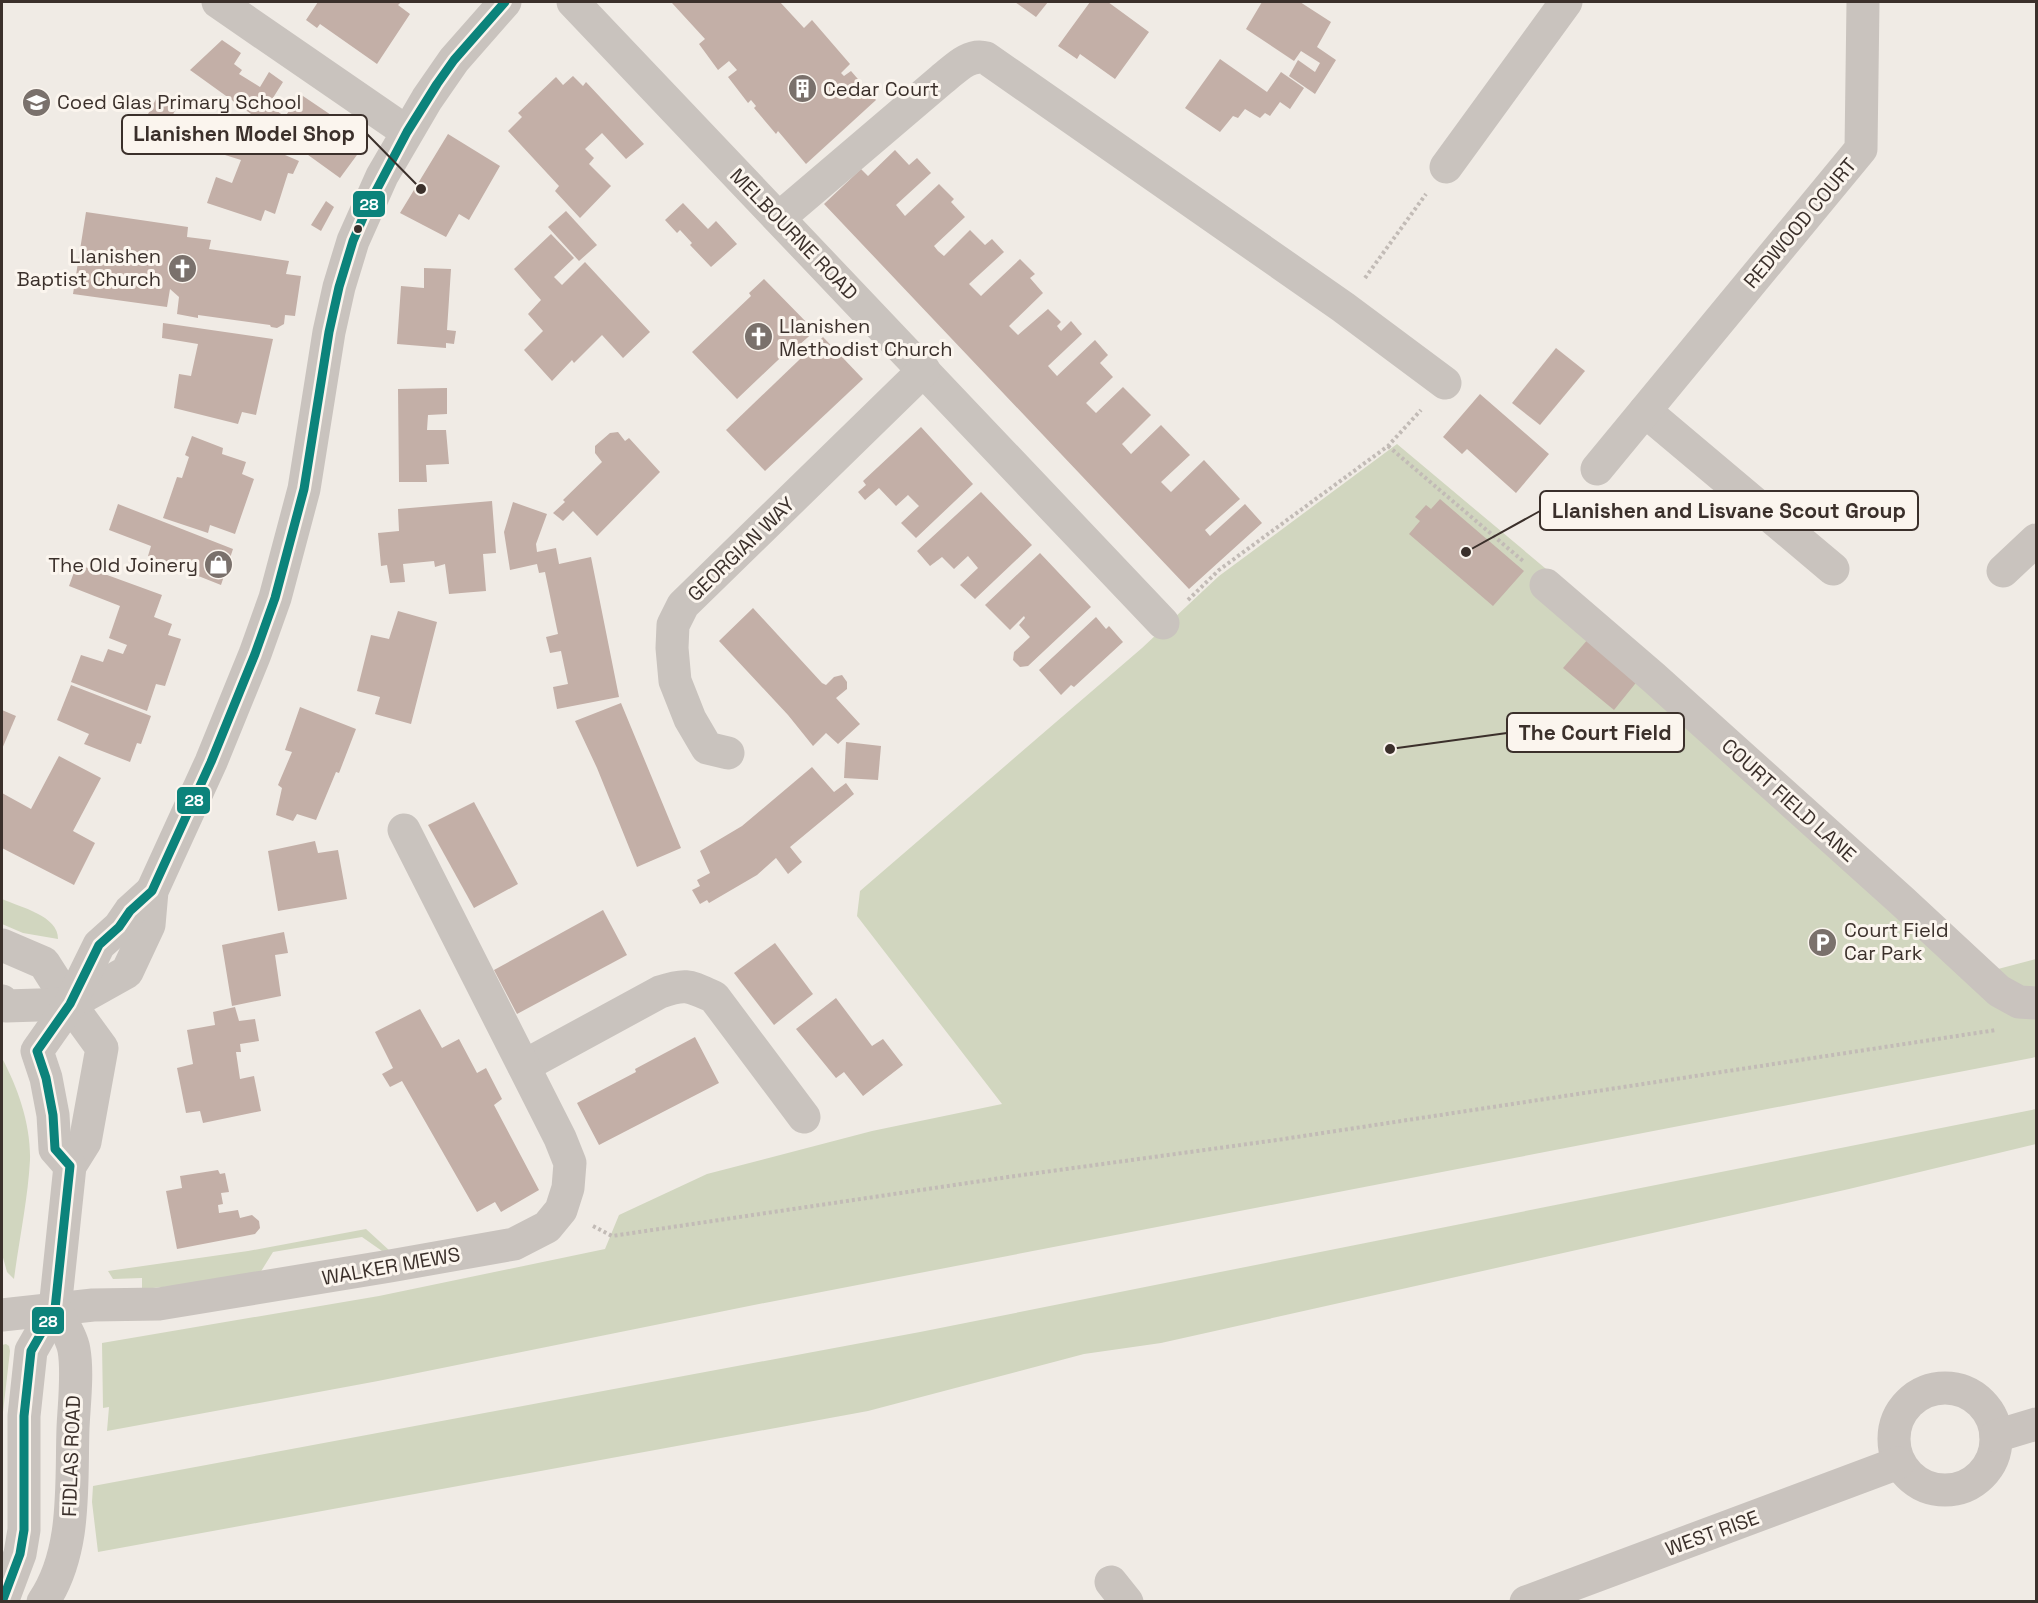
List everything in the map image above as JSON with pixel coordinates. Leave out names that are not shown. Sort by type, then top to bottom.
[{"type":"street","points":[[218,2],[408,132]]},
{"type":"street","points":[[70,1166],[55,1149],[53,1115],[46,1078],[37,1051],[70,1004],[128,972],[149,925],[152,891],[211,762],[275,598],[304,489],[329,332],[339,287],[353,241],[368,206],[408,132],[454,60],[505,2]]},
{"type":"street","name":"MELBOURNE ROAD","points":[[573,2],[1163,623]]},
{"type":"street","points":[[1446,167],[1566,2]]},
{"type":"street","name":"REDWOOD COURT","points":[[1597,469],[1861,149],[1863,2]]},
{"type":"street","points":[[779,218],[940,80],[965,61],[977,56],[986,58],[1343,308],[1445,383]]},
{"type":"street","name":"GEORGIAN WAY","points":[[728,753],[707,748],[690,719],[675,681],[672,648],[673,625],[683,605],[924,370]]},
{"type":"street","points":[[1644,411],[1833,569]]},
{"type":"street","points":[[2003,572],[2037,540]]},
{"type":"street","name":"COURT FIELD LANE","points":[[1546,585],[1662,685],[1902,901],[1999,992],[2019,1002],[2037,1003]]},
{"type":"street","name":"WALKER MEWS","points":[[2,1315],[93,1305],[159,1304],[514,1244],[547,1227],[561,1210],[568,1188],[570,1163],[560,1138],[404,830]]},
{"type":"street","points":[[2,945],[44,963],[102,1048],[85,1142],[70,1166],[55,1309],[31,1351],[24,1416],[24,1530],[20,1554],[2,1602]]},
{"type":"street","points":[[524,1066],[660,992],[680,986],[694,988],[714,997],[804,1118]]},
{"type":"street","points":[[2,1001],[6,1006],[70,1004]]},
{"type":"street","name":"FIDLAS ROAD","points":[[43,1602],[60,1570],[65,1549],[69,1521],[73,1446],[74,1349],[55,1309]]},
{"type":"street","points":[[1939,1387],[1957,1388],[1981,1402],[1991,1417],[1996,1436],[1995,1452],[1987,1468],[1978,1478],[1963,1487],[1950,1490],[1923,1486],[1908,1475],[1898,1463],[1893,1438],[1896,1420],[1909,1401],[1923,1391],[1939,1387]]},
{"type":"street","points":[[1996,1436],[2037,1424]]},
{"type":"street","name":"WEST RISE","points":[[1526,1602],[1898,1463]]},
{"type":"path","points":[[1343,308],[1446,167]]},
{"type":"path","points":[[1163,623],[1219,570],[1388,446],[1445,383]]},
{"type":"path","points":[[1388,446],[1526,564],[1546,585]]},
{"type":"path","points":[[561,1210],[612,1236],[1277,1140],[1997,1030]]},
{"type":"green space","points":[[1397,444],[1570,589],[1998,969],[2036,959],[2036,1057],[749,1306],[378,1381],[107,1431],[109,1407],[103,1408],[102,1343],[379,1296],[605,1249],[619,1215],[707,1174],[872,1131],[1002,1104],[857,916],[860,891],[1142,648],[1219,576]]},
{"type":"green space","points":[[2,899],[45,918],[57,931],[58,939],[23,933],[2,924]]},
{"type":"green space","points":[[2,1058],[22,1107],[30,1147],[27,1189],[14,1279],[7,1272],[2,1254]]},
{"type":"green space","points":[[2036,1109],[2036,1144],[1849,1189],[1161,1343],[1084,1354],[868,1411],[98,1552],[92,1502],[93,1486],[920,1332]]},
{"type":"green space","points":[[366,1229],[390,1251],[382,1251],[362,1237],[273,1252],[260,1273],[196,1284],[142,1289],[142,1278],[113,1279],[108,1271],[248,1251]]},
{"type":"green space","points":[[6,1344],[10,1351],[2,1421],[2,1345]]},
{"type":"building","points":[[318,2],[401,2],[398,5],[410,14],[377,64],[320,24],[317,28],[306,20]]},
{"type":"building","name":"Cedar Court","points":[[780,2],[804,28],[812,20],[850,64],[841,73],[844,76],[851,71],[876,100],[806,164],[778,131],[776,134],[754,108],[756,106],[751,100],[748,103],[728,77],[737,70],[729,61],[718,70],[699,44],[705,39],[672,3]]},
{"type":"building","points":[[1015,2],[1048,2],[1036,17]]},
{"type":"building","points":[[1090,2],[1108,2],[1149,32],[1115,79],[1080,54],[1077,59],[1058,46]]},
{"type":"building","points":[[1262,2],[1300,2],[1331,22],[1317,47],[1336,60],[1315,94],[1289,76],[1298,60],[1315,72],[1320,63],[1301,51],[1294,61],[1246,29]]},
{"type":"building","points":[[222,40],[241,53],[234,64],[242,70],[239,74],[260,87],[269,72],[283,82],[266,109],[269,111],[272,107],[285,117],[300,94],[368,140],[340,178],[190,70]]},
{"type":"building","points":[[1220,59],[1267,92],[1281,72],[1304,88],[1290,109],[1280,102],[1270,116],[1265,113],[1260,118],[1245,109],[1238,118],[1233,116],[1220,132],[1185,108]]},
{"type":"building","points":[[573,76],[583,86],[586,82],[644,144],[626,159],[602,133],[585,149],[594,158],[589,164],[611,186],[580,218],[555,191],[559,186],[508,131],[522,117],[518,113],[556,77],[563,85]]},
{"type":"building","points":[[156,99],[176,109],[158,142],[138,133]]},
{"type":"building","points":[[448,134],[500,166],[469,220],[459,214],[446,237],[400,213]]},
{"type":"building","points":[[233,137],[249,144],[250,140],[299,161],[293,174],[288,173],[275,214],[265,210],[261,221],[207,203],[216,177],[232,183],[241,160],[225,155]]},
{"type":"building","points":[[895,150],[909,165],[917,158],[931,173],[896,205],[905,216],[939,184],[954,199],[951,202],[965,217],[934,246],[938,251],[944,256],[970,230],[985,245],[992,239],[1004,252],[969,284],[981,296],[1020,259],[1035,274],[1030,278],[1043,293],[1009,326],[1018,335],[1048,309],[1061,322],[1057,326],[1061,331],[1071,321],[1082,334],[1048,366],[1057,376],[1095,340],[1108,355],[1100,363],[1113,377],[1086,403],[1096,413],[1123,387],[1151,415],[1122,444],[1131,454],[1161,425],[1190,455],[1161,482],[1171,492],[1204,460],[1240,499],[1205,530],[1210,536],[1245,504],[1262,523],[1189,589],[824,204],[861,169],[868,176]]},
{"type":"building","points":[[326,201],[334,207],[321,231],[311,225]]},
{"type":"building","points":[[683,203],[708,229],[716,221],[737,244],[711,267],[690,245],[692,243],[680,230],[677,233],[665,220]]},
{"type":"building","points":[[566,211],[597,245],[579,261],[548,227]]},
{"type":"building","name":"Llanishen Baptist Church","points":[[86,212],[188,227],[187,237],[211,240],[209,249],[289,261],[286,274],[301,276],[295,316],[285,315],[284,324],[277,328],[270,325],[177,314],[179,297],[170,289],[167,307],[73,294]]},
{"type":"building","points":[[551,234],[574,258],[554,277],[562,285],[585,262],[650,332],[623,358],[602,335],[574,363],[572,360],[552,381],[524,350],[543,331],[528,314],[541,300],[514,269]]},
{"type":"building","points":[[424,268],[451,269],[447,330],[456,331],[454,344],[446,343],[446,348],[397,344],[401,286],[424,288]]},
{"type":"building","name":"Llanishen Methodist Church","points":[[764,279],[815,331],[799,345],[796,343],[737,399],[692,352],[751,296],[749,293]]},
{"type":"building","points":[[163,323],[273,339],[256,415],[242,412],[238,424],[174,408],[179,374],[191,376],[198,344],[162,338]]},
{"type":"building","points":[[823,337],[863,379],[765,471],[726,430]]},
{"type":"building","points":[[1556,348],[1585,371],[1540,425],[1512,403]]},
{"type":"building","points":[[447,388],[447,414],[428,415],[427,430],[446,430],[449,464],[426,465],[427,482],[399,482],[398,389]]},
{"type":"building","points":[[1480,394],[1549,454],[1516,493],[1467,449],[1462,454],[1443,437]]},
{"type":"building","points":[[921,427],[973,484],[916,538],[901,523],[919,506],[908,495],[896,506],[879,488],[865,500],[858,492],[866,485],[863,481]]},
{"type":"building","points":[[618,432],[625,441],[629,438],[660,472],[597,536],[573,511],[563,521],[553,513],[602,462],[595,453],[595,446],[610,433]]},
{"type":"building","points":[[192,436],[223,448],[222,454],[246,462],[242,474],[254,479],[235,534],[210,525],[208,533],[163,518],[177,477],[182,478],[189,457],[185,455]]},
{"type":"building","points":[[981,492],[1032,545],[975,599],[960,585],[978,568],[968,556],[954,569],[942,557],[930,566],[917,551]]},
{"type":"building","points":[[1440,499],[1524,571],[1493,606],[1409,534],[1420,521],[1415,517],[1426,505],[1431,509]]},
{"type":"building","points":[[492,501],[496,553],[483,554],[486,591],[449,594],[445,564],[435,567],[434,561],[403,564],[405,582],[390,583],[387,565],[381,566],[378,533],[399,531],[398,509]]},
{"type":"building","points":[[513,502],[547,514],[536,544],[537,552],[556,548],[559,564],[591,557],[619,697],[557,709],[553,687],[568,684],[561,651],[550,653],[546,637],[558,634],[545,572],[539,573],[537,564],[510,570],[504,532]]},
{"type":"building","points":[[118,504],[233,549],[221,585],[148,556],[151,546],[109,530]]},
{"type":"building","points":[[1040,553],[1091,607],[1028,666],[1020,667],[1013,660],[1014,652],[1030,637],[1019,625],[1025,618],[1024,616],[1010,630],[985,605]]},
{"type":"building","points":[[77,564],[162,595],[154,617],[172,624],[168,635],[181,639],[165,686],[156,684],[147,711],[71,682],[81,655],[103,662],[108,649],[123,654],[127,645],[109,638],[120,606],[69,586]]},
{"type":"building","points":[[753,608],[822,683],[826,685],[834,677],[842,675],[847,682],[847,689],[836,698],[860,724],[838,744],[826,733],[813,746],[788,715],[719,641]]},
{"type":"building","points":[[398,611],[437,622],[411,724],[375,714],[380,697],[357,691],[371,635],[389,639]]},
{"type":"building","points":[[1096,617],[1106,629],[1109,626],[1123,642],[1074,687],[1071,685],[1061,695],[1039,670]]},
{"type":"building","points":[[1589,638],[1639,679],[1614,710],[1563,668]]},
{"type":"building","points":[[71,685],[151,716],[141,744],[137,743],[130,762],[84,744],[89,734],[57,720]]},
{"type":"building","points":[[621,703],[681,848],[637,867],[597,768],[575,721]]},
{"type":"building","points":[[300,707],[356,729],[339,773],[336,772],[316,820],[297,814],[293,821],[276,815],[282,788],[278,785],[292,752],[285,750]]},
{"type":"building","points":[[2,710],[16,716],[2,749]]},
{"type":"building","points":[[846,742],[881,746],[878,780],[844,778]]},
{"type":"building","points":[[59,756],[101,778],[73,831],[95,843],[74,885],[2,848],[2,793],[31,809]]},
{"type":"building","points":[[812,767],[834,792],[846,783],[854,794],[790,847],[802,862],[788,874],[776,858],[757,875],[709,903],[707,900],[700,904],[692,890],[700,886],[697,880],[710,873],[700,851],[742,826]]},
{"type":"building","points":[[474,802],[518,884],[474,908],[428,825]]},
{"type":"building","points":[[315,841],[318,853],[338,850],[347,899],[278,911],[268,851]]},
{"type":"building","points":[[603,910],[627,955],[517,1014],[494,970]]},
{"type":"building","points":[[284,932],[288,953],[275,955],[281,996],[232,1006],[222,945]]},
{"type":"building","points":[[775,943],[813,994],[774,1025],[734,973]]},
{"type":"building","points":[[836,998],[872,1046],[883,1039],[903,1065],[863,1096],[844,1072],[836,1078],[796,1029]]},
{"type":"building","points":[[235,1007],[239,1021],[255,1019],[259,1041],[240,1044],[241,1052],[236,1052],[240,1079],[254,1076],[261,1111],[203,1123],[200,1111],[186,1113],[177,1068],[193,1064],[187,1030],[215,1025],[213,1012]]},
{"type":"building","points":[[420,1009],[442,1048],[459,1039],[477,1073],[486,1068],[502,1099],[494,1105],[539,1190],[501,1212],[495,1202],[477,1212],[402,1081],[390,1087],[382,1074],[393,1068],[375,1032]]},
{"type":"building","points":[[695,1037],[719,1083],[599,1145],[577,1103]]},
{"type":"building","points":[[218,1170],[220,1174],[225,1173],[229,1192],[221,1193],[223,1204],[218,1205],[219,1213],[238,1210],[240,1218],[252,1215],[259,1221],[260,1228],[255,1234],[177,1249],[166,1191],[182,1188],[180,1176]]},
{"type":"transit line","name":"28","points":[[2,1602],[20,1554],[24,1530],[24,1416],[31,1351],[55,1309],[70,1166],[55,1149],[53,1115],[46,1078],[37,1051],[70,1004],[99,945],[152,891],[211,762],[255,654],[275,598],[304,489],[329,332],[339,287],[353,241],[368,206],[407,132],[437,84],[454,60],[505,2]]},
{"type":"place","name":"Cedar Court","points":[[802,89]]},
{"type":"place","name":"Coed Glas Primary School","points":[[36,102]]},
{"type":"place","name":"Llanishen Model Shop","points":[[421,189]]},
{"type":"place","name":"Llanishen Baptist Church","points":[[182,268]]},
{"type":"place","name":"Llanishen Methodist Church","points":[[758,337]]},
{"type":"place","name":"Llanishen and Lisvane Scout Group","points":[[1466,552]]},
{"type":"place","name":"The Old Joinery","points":[[219,565]]},
{"type":"place","name":"The Court Field","points":[[1390,749]]},
{"type":"place","name":"Court Field Car Park","points":[[1823,942]]}]
